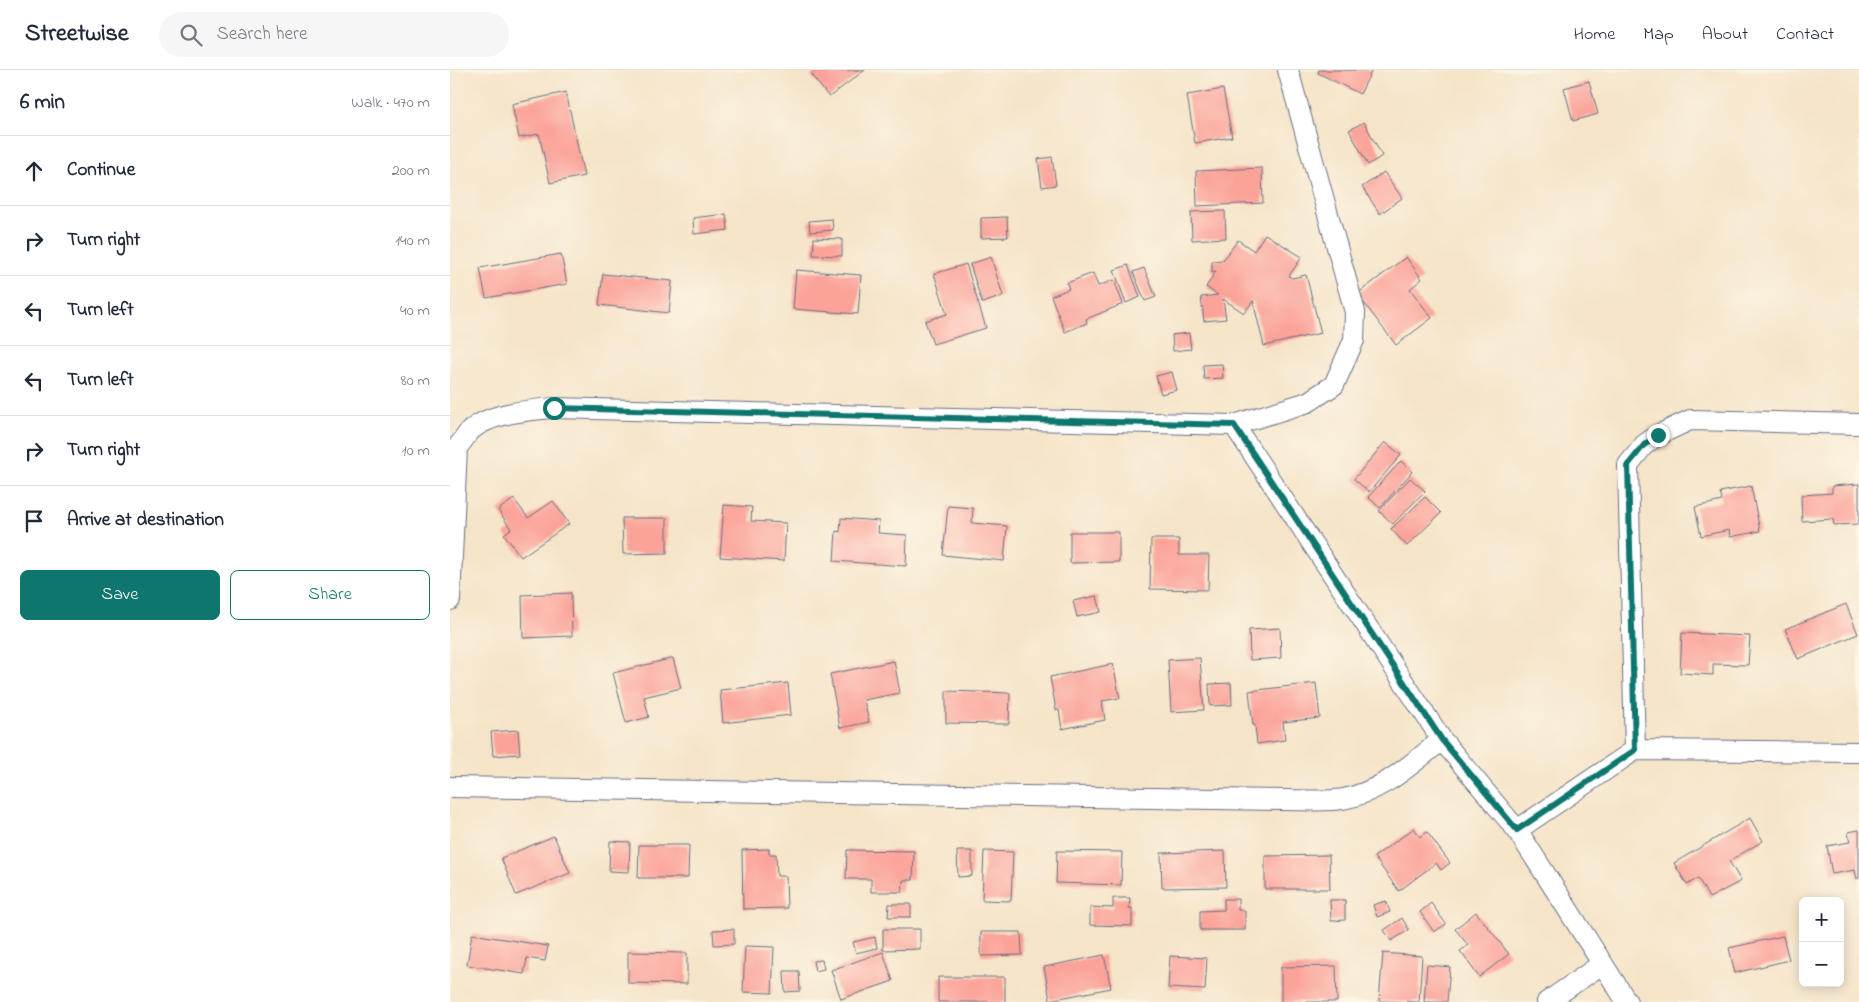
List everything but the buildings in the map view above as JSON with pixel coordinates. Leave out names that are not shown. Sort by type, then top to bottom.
[{"type":"street","points":[[450,600],[452,498],[457,448],[470,432],[484,422],[521,411],[554,408],[1234,425],[1308,402],[1334,385],[1354,340],[1355,312],[1288,70]]},
{"type":"street","points":[[1635,750],[1628,465],[1644,445],[1658,435],[1690,420],[1859,424]]},
{"type":"street","points":[[1234,425],[1442,740],[1517,830],[1628,1002]]},
{"type":"street","points":[[450,787],[1342,799],[1365,793],[1385,784],[1442,740]]},
{"type":"street","points":[[1517,830],[1635,750],[1859,752]]},
{"type":"street","points":[[1547,1002],[1602,964]]},
{"type":"route","points":[[554,408],[1234,425],[1442,740],[1517,830],[1635,750],[1628,465],[1644,445],[1658,435]]}]
